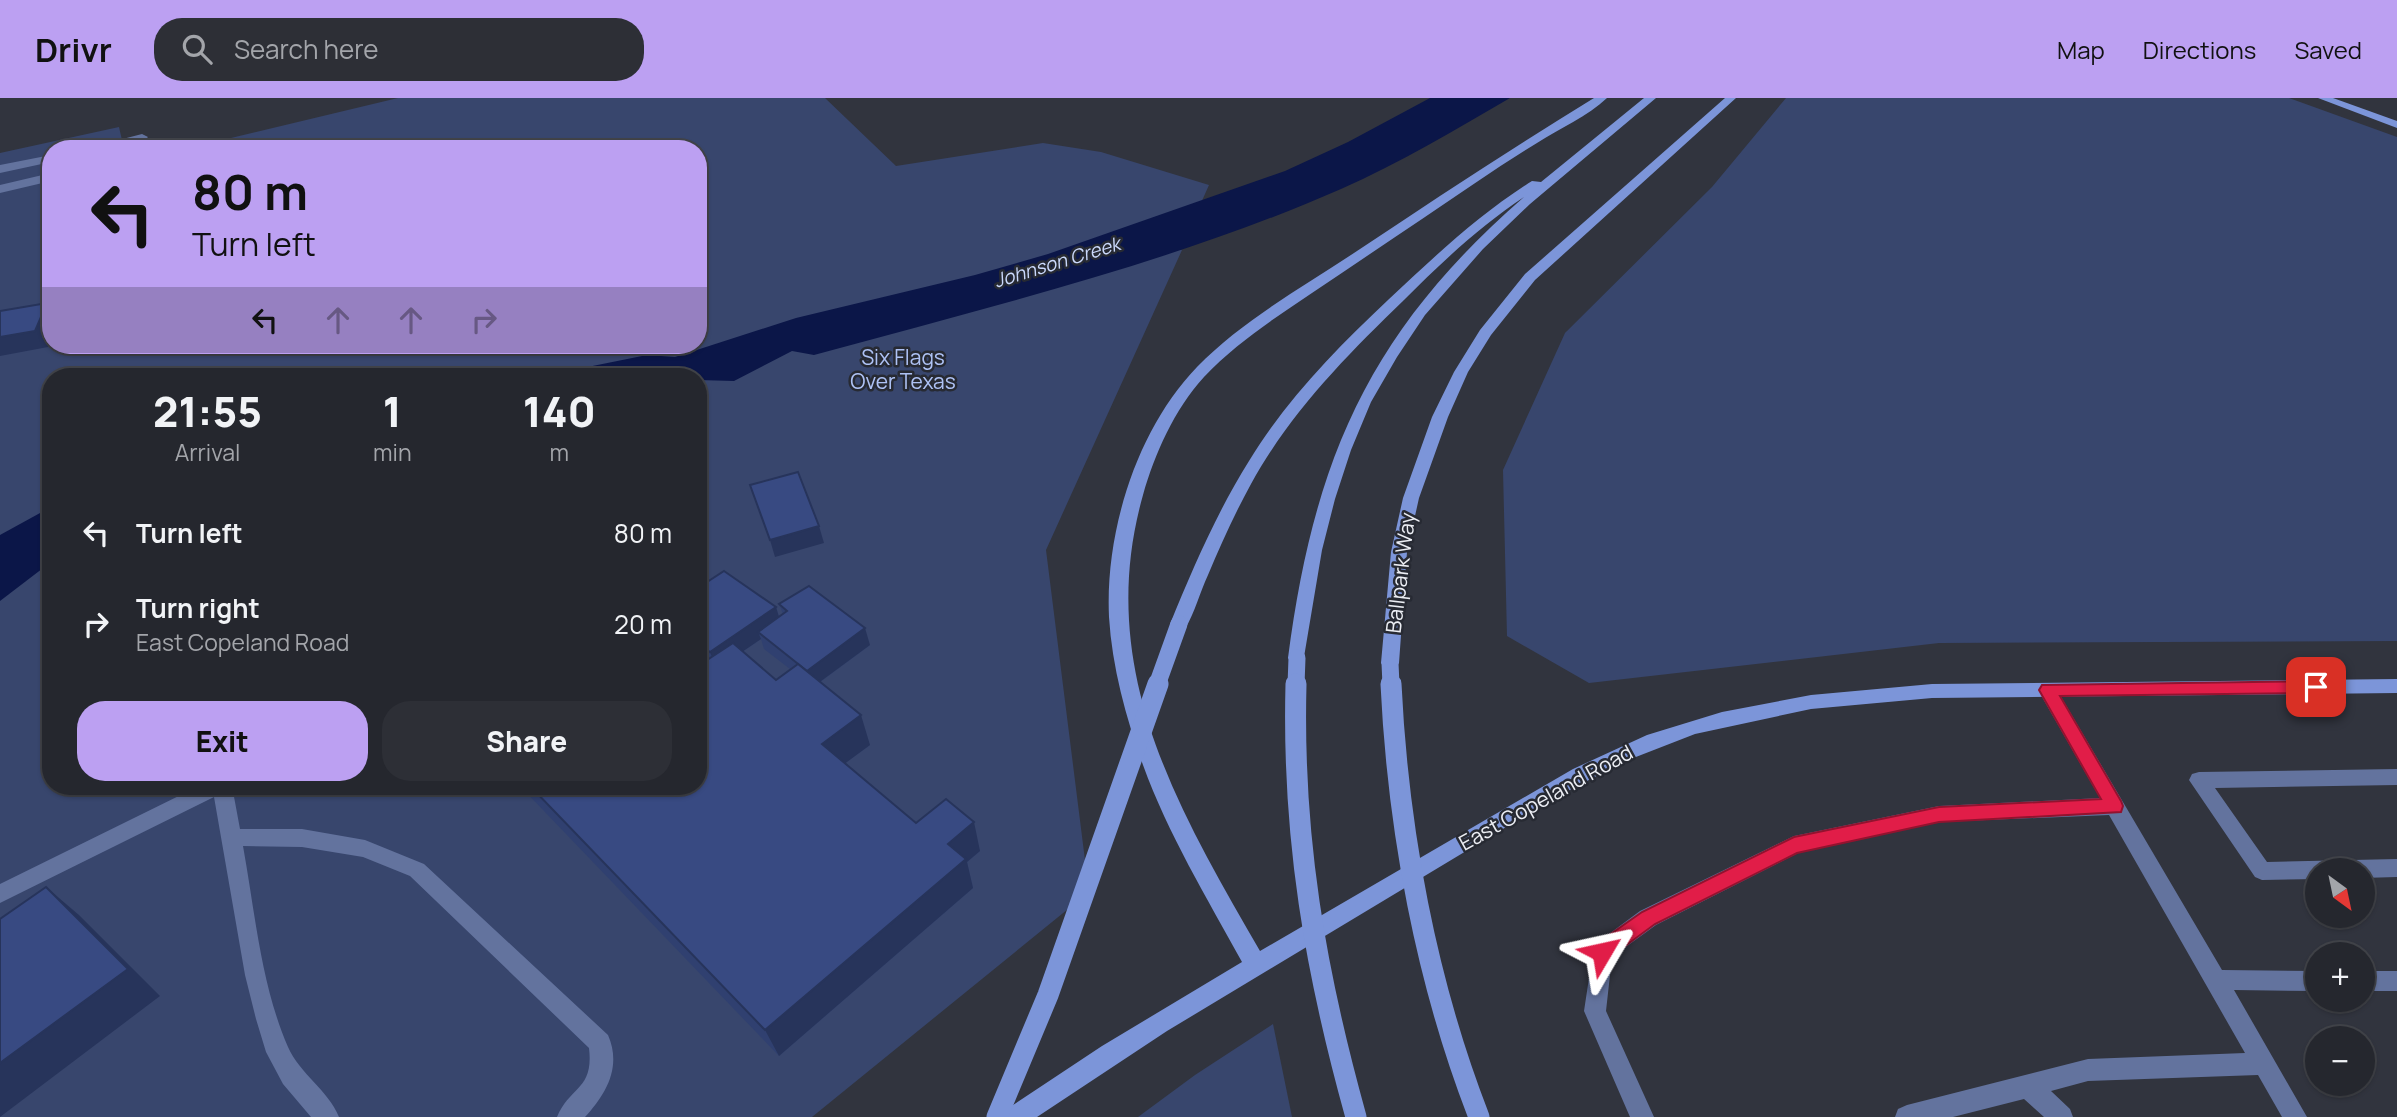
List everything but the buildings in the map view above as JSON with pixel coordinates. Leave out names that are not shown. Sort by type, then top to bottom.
[{"type":"main road","points":[[1256,966],[1180,827],[1159,780],[1122,653],[1120,563],[1137,488],[1154,440],[1183,393],[1200,373],[1256,322],[1509,155],[1602,98]]},
{"type":"main road","points":[[1356,1117],[1326,1005],[1306,889],[1298,818],[1295,755],[1297,658],[1306,580],[1328,488],[1364,399],[1387,358],[1414,319],[1456,268],[1572,163],[1651,98]]},
{"type":"main road","name":"Ballpark Way","points":[[1479,1117],[1452,1037],[1410,864],[1392,729],[1390,663],[1399,552],[1411,498],[1428,448],[1461,372],[1485,333],[1530,277],[1731,98]]},
{"type":"main road","points":[[2323,98],[2397,125]]},
{"type":"main road","points":[[997,1117],[1048,995],[1179,624],[1229,508],[1272,437],[1316,382],[1453,245],[1513,198],[1572,163]]},
{"type":"main road","name":"East Copeland Road","points":[[1016,1117],[1256,966],[1547,793],[1600,764],[1649,743],[1742,715],[1870,694],[2397,686]]},
{"type":"lane","points":[[129,140],[142,137]]},
{"type":"lane","points":[[0,169],[42,160]]},
{"type":"lane","points":[[0,189],[42,182]]},
{"type":"lane","points":[[2048,690],[2295,1117]]},
{"type":"lane","points":[[2397,777],[2199,780],[2262,871],[2397,868]]},
{"type":"lane","points":[[0,894],[201,795]]},
{"type":"lane","points":[[221,795],[256,975],[278,1052],[291,1076],[327,1117]]},
{"type":"lane","points":[[1642,1117],[1594,1011],[1602,952],[1648,918],[1794,845],[1939,814],[2114,806]]},
{"type":"lane","points":[[231,837],[314,840],[365,849],[417,870],[600,1043],[604,1065],[596,1087],[569,1117]]},
{"type":"lane","points":[[2214,980],[2305,981]]},
{"type":"lane","points":[[2375,981],[2397,981]]},
{"type":"lane","points":[[1907,1117],[2088,1070],[2264,1064]]},
{"type":"lane","points":[[2028,1086],[2061,1117]]},
{"type":"green space","name":"Six Flags Over Texas","points":[[398,98],[825,98],[896,166],[1043,143],[1101,152],[1209,185],[1046,550],[1089,892],[812,1117],[0,1117],[0,153],[42,144],[42,354],[707,354],[707,140],[223,140]]},
{"type":"green space","points":[[1786,98],[2289,98],[2397,137],[2397,641],[1939,643],[1589,683],[1507,636],[1503,470],[1565,333],[1712,187]]},
{"type":"green space","name":"Six Flags Over Texas","points":[[119,127],[122,140],[60,140]]},
{"type":"green space","points":[[1273,1024],[1292,1117],[1138,1117],[1195,1075]]},
{"type":"water","name":"Johnson Creek","points":[[1430,98],[1510,98],[1406,157],[1341,189],[1212,239],[1081,281],[814,355],[792,351],[734,381],[707,380],[707,368],[583,368],[647,355],[675,357],[684,354],[707,354],[707,347],[796,318],[975,275],[1048,254],[1285,171],[1348,142]]},
{"type":"water","points":[[42,512],[42,569],[0,601],[0,535]]},
{"type":"route","points":[[1602,952],[1648,918],[1794,845],[1939,814],[2114,806],[2048,690],[2316,687]]}]
